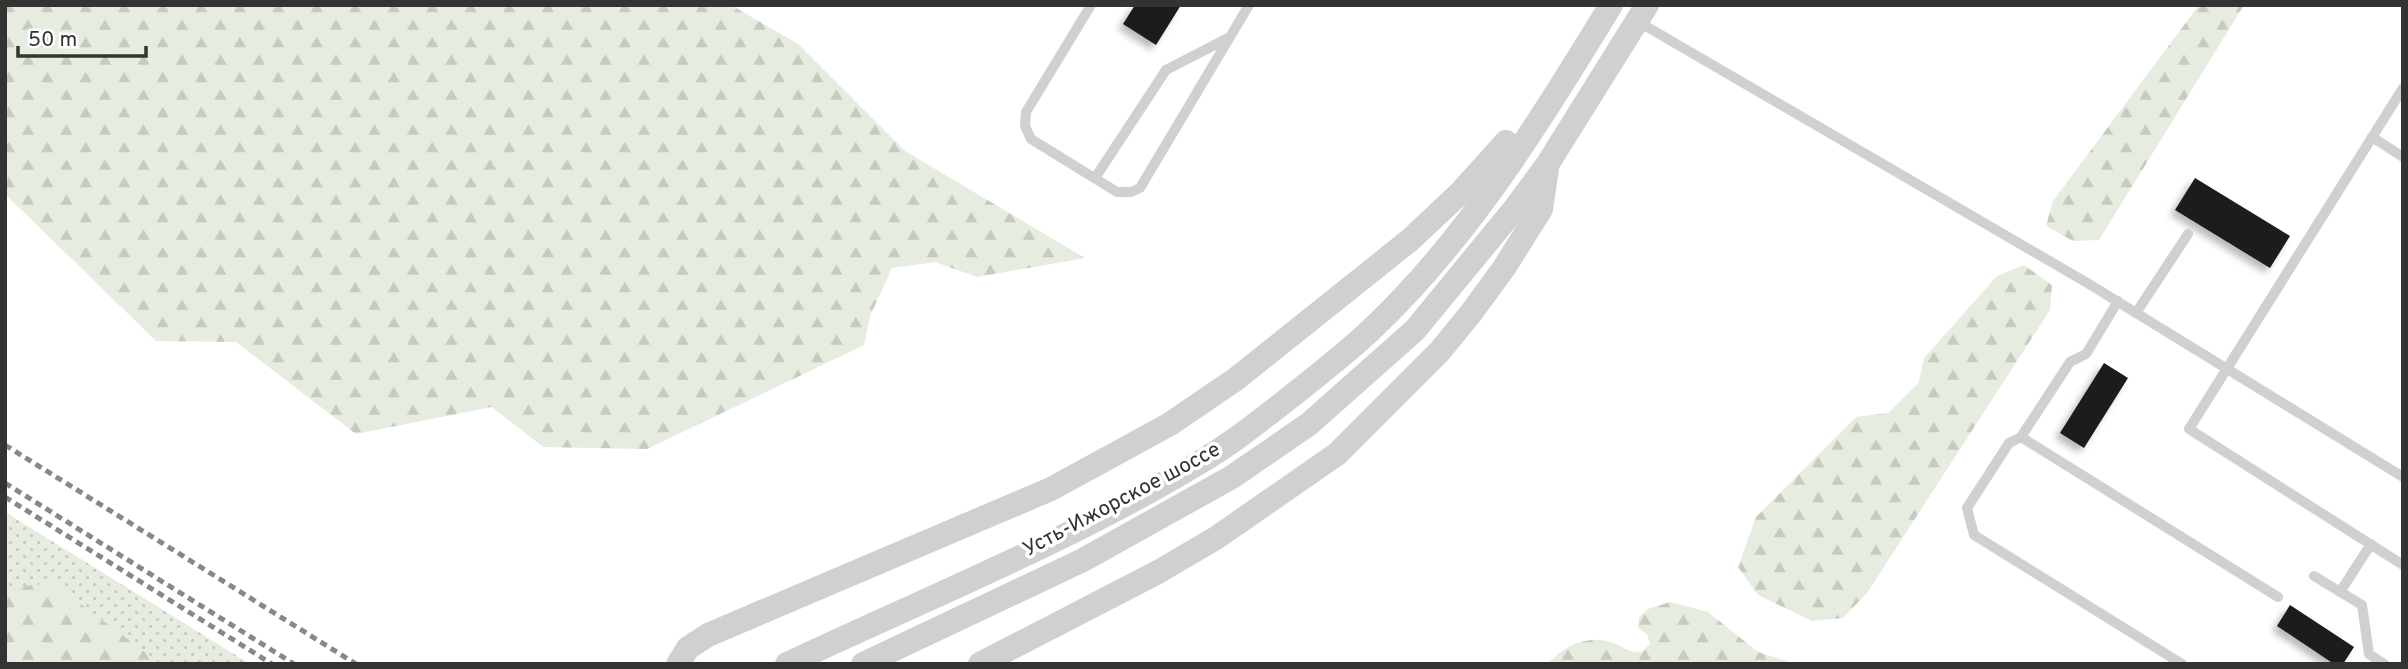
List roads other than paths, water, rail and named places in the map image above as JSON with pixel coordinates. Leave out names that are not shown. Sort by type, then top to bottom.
[{"type":"street","name":"Усть-Ижорское шоссе","points":[[788,664],[1088,524],[1199,463],[1262,419],[1378,324],[1433,264],[1488,193],[1611,5]]},
{"type":"street","name":"Усть-Ижорское шоссе","points":[[863,664],[1083,560],[1232,477],[1309,424],[1415,330],[1516,208],[1547,165],[1642,13]]},
{"type":"street","points":[[678,664],[688,648],[708,635],[1051,489],[1170,424],[1236,379],[1410,240],[1489,163],[1514,132],[1546,108]]},
{"type":"street","points":[[980,664],[1158,572],[1216,538],[1337,454],[1440,351],[1504,268],[1541,209],[1547,165]]},
{"type":"lane","points":[[1091,5],[1026,113],[1025,126],[1031,139],[1117,192],[1130,192],[1140,188],[1249,5]]},
{"type":"lane","points":[[1642,13],[2403,477]]},
{"type":"lane","points":[[1095,178],[1166,69],[1230,37]]},
{"type":"lane","points":[[2403,88],[2189,429],[2403,565]]},
{"type":"lane","points":[[2372,137],[2403,157]]},
{"type":"lane","points":[[2136,313],[2188,234]]},
{"type":"lane","points":[[2118,301],[2086,354],[2070,362],[2021,437],[2009,443],[1967,508],[1974,535],[2182,664]]},
{"type":"lane","points":[[2021,437],[2278,597]]},
{"type":"lane","points":[[2340,592],[2371,544]]},
{"type":"lane","points":[[2314,576],[2362,605],[2369,654],[2384,664]]},
{"type":"railway","points":[[5,445],[356,664]]},
{"type":"railway","points":[[5,483],[294,664]]},
{"type":"railway","points":[[5,497],[272,664]]}]
